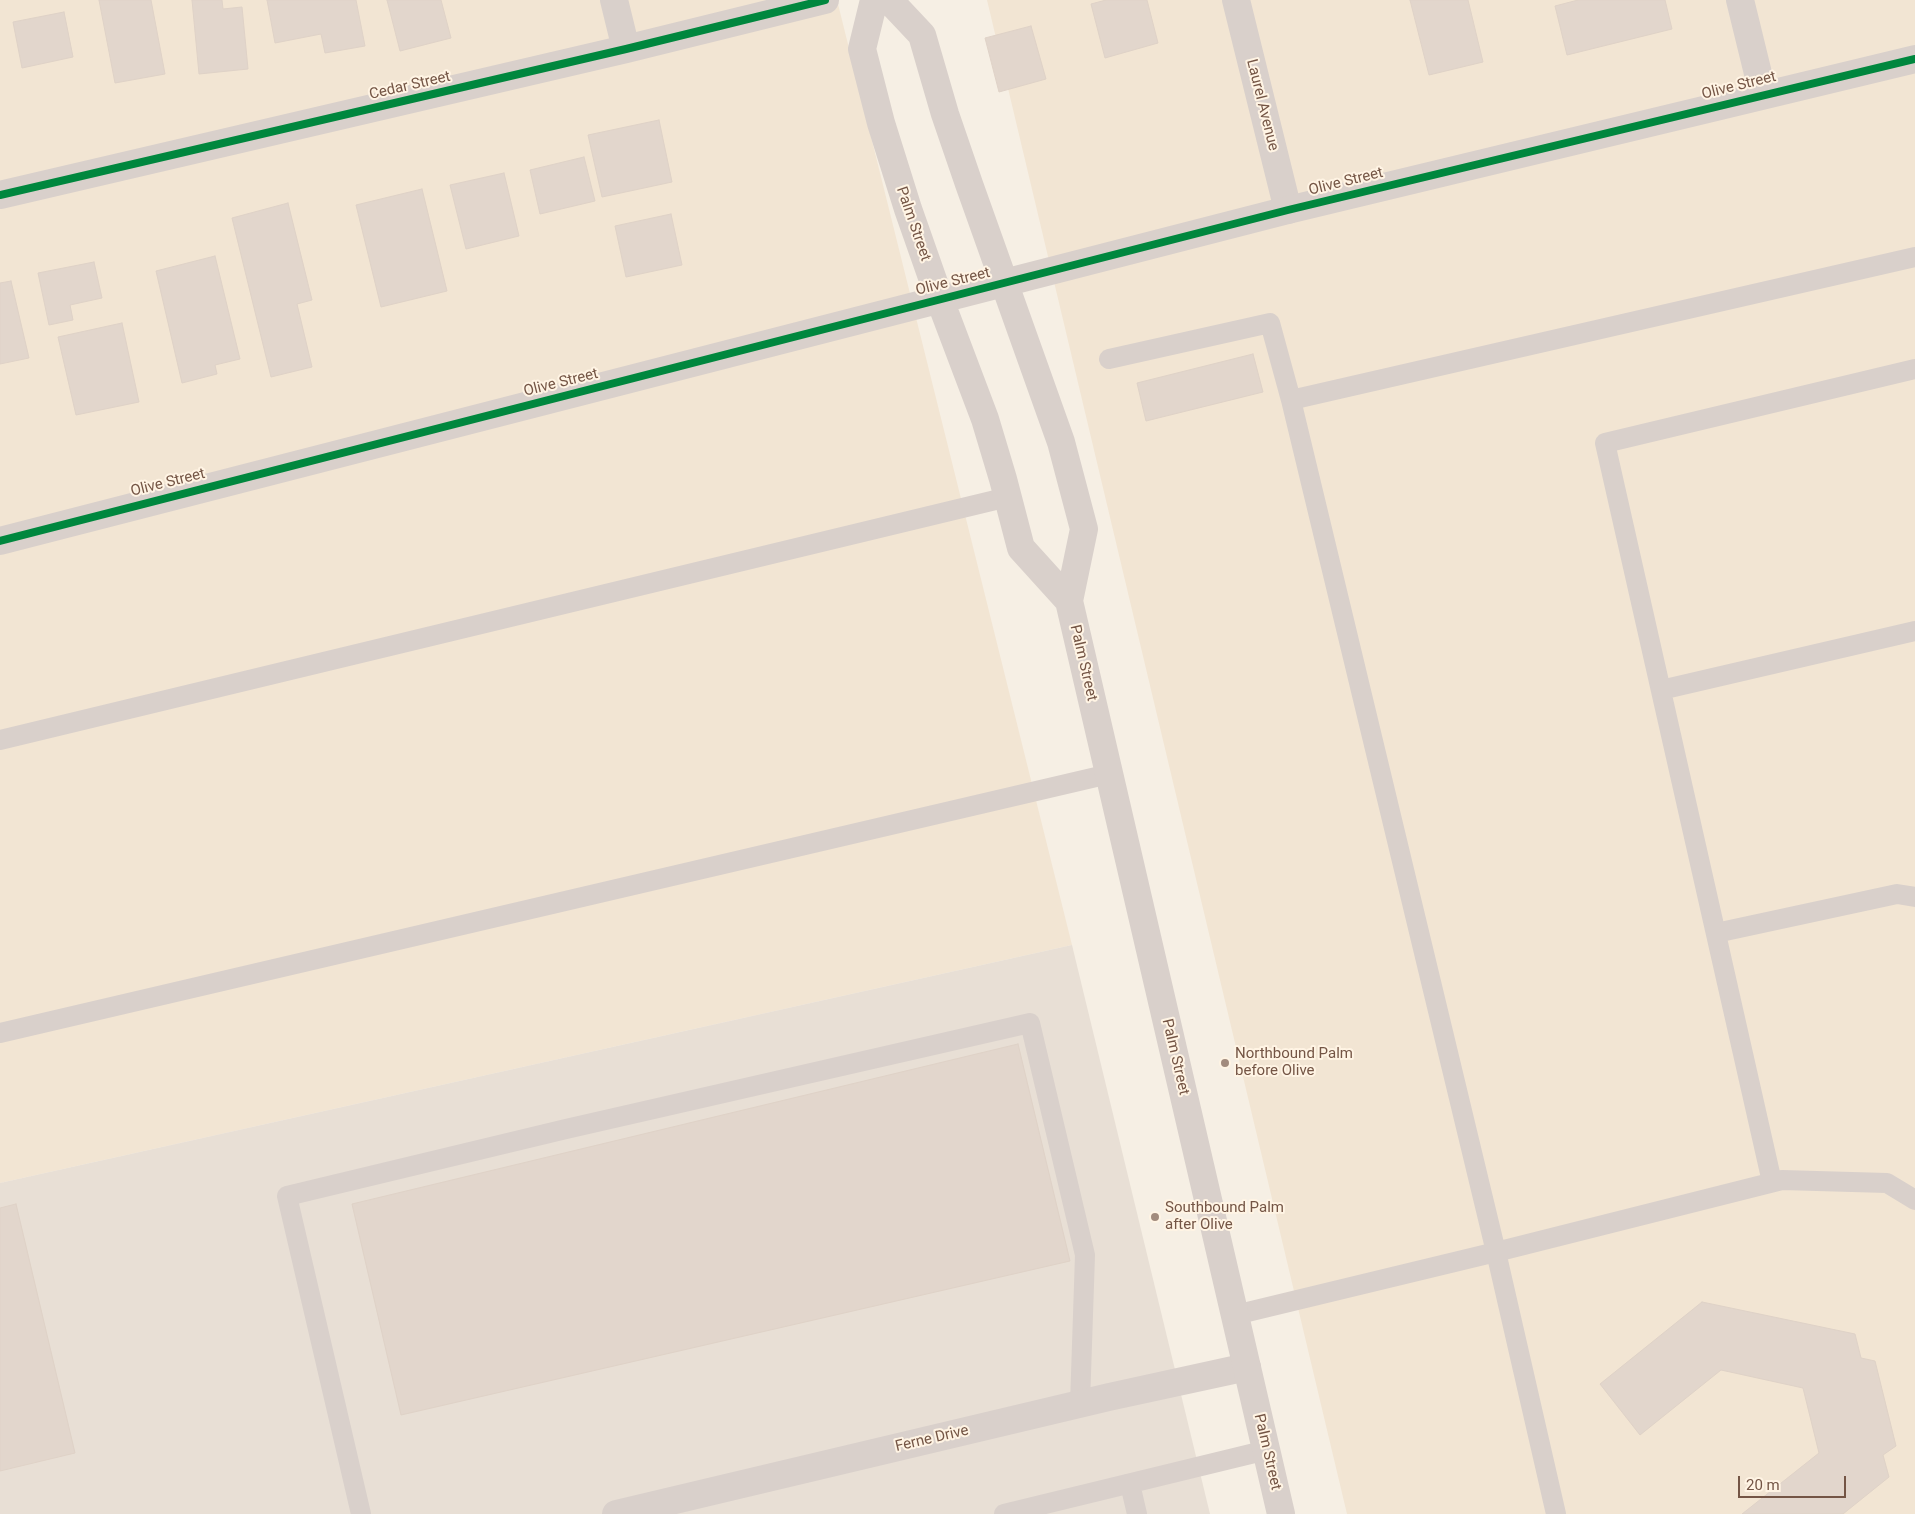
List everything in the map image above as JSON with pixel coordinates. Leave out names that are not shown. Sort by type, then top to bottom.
[{"type":"street","points":[[614,0],[626,49]]},
{"type":"street","name":"Cedar Street","points":[[0,195],[626,49],[825,0]]},
{"type":"street","name":"Palm Street","points":[[874,0],[862,49],[884,133],[908,209],[985,419],[1021,548],[1069,601]]},
{"type":"street","name":"Palm Street","points":[[890,0],[922,35],[945,114],[1061,442],[1084,529],[1069,601],[1281,1514]]},
{"type":"street","name":"Laurel Avenue","points":[[1236,0],[1288,210]]},
{"type":"street","points":[[1740,0],[1763,94]]},
{"type":"street","name":"Olive Street","points":[[0,541],[1288,210],[1763,94],[1915,59]]},
{"type":"street","name":"Ferne Drive","points":[[616,1514],[1109,1396],[1247,1367]]},
{"type":"lane","points":[[1291,400],[1915,257]]},
{"type":"lane","points":[[1109,360],[1270,323],[1291,400],[1496,1252],[1556,1514]]},
{"type":"lane","points":[[1772,1182],[1605,443],[1915,369]]},
{"type":"lane","points":[[0,740],[1008,497]]},
{"type":"lane","points":[[1661,690],[1915,631]]},
{"type":"lane","points":[[0,1033],[1109,774]]},
{"type":"lane","points":[[1716,933],[1897,894],[1915,897]]},
{"type":"lane","points":[[361,1514],[287,1196],[1030,1023],[1086,1255],[1080,1404]]},
{"type":"lane","points":[[1235,1315],[1782,1180],[1887,1183],[1915,1200]]},
{"type":"lane","points":[[1004,1514],[1267,1450]]},
{"type":"lane","points":[[1130,1484],[1137,1514]]},
{"type":"shaded area","points":[[0,0],[837,0],[1072,945],[0,1183]]},
{"type":"shaded area","points":[[987,0],[1915,0],[1915,1514],[1347,1514]]},
{"type":"shaded area","points":[[1072,945],[1210,1514],[0,1514],[0,1183]]},
{"type":"building","points":[[99,0],[151,0],[165,74],[115,83]]},
{"type":"building","points":[[192,0],[222,0],[223,9],[242,7],[248,69],[199,74]]},
{"type":"building","points":[[267,0],[356,0],[365,46],[325,53],[321,34],[275,43]]},
{"type":"building","points":[[387,0],[441,0],[451,38],[400,51]]},
{"type":"building","points":[[1106,0],[1147,0],[1158,43],[1105,58],[1091,4]]},
{"type":"building","points":[[1410,0],[1468,0],[1483,62],[1429,75]]},
{"type":"building","points":[[1578,0],[1665,0],[1672,29],[1567,55],[1555,6]]},
{"type":"building","points":[[64,12],[73,57],[22,68],[13,22]]},
{"type":"building","points":[[1031,26],[1046,79],[999,92],[985,38]]},
{"type":"building","points":[[659,120],[672,182],[602,197],[588,135]]},
{"type":"building","points":[[584,157],[595,201],[540,214],[530,170]]},
{"type":"building","points":[[504,173],[519,236],[466,249],[450,185]]},
{"type":"building","points":[[422,189],[447,291],[381,307],[356,205]]},
{"type":"building","points":[[288,203],[312,300],[297,304],[312,367],[271,377],[232,218]]},
{"type":"building","points":[[671,214],[682,265],[626,277],[615,226]]},
{"type":"building","points":[[215,256],[240,359],[215,365],[217,374],[182,383],[156,271]]},
{"type":"building","points":[[94,262],[102,298],[70,305],[73,320],[49,325],[38,273]]},
{"type":"building","points":[[11,281],[29,358],[0,364],[0,283]]},
{"type":"building","points":[[122,323],[139,402],[76,415],[58,337]]},
{"type":"building","points":[[1253,354],[1263,392],[1146,421],[1137,383]]},
{"type":"building","points":[[1018,1044],[1070,1261],[401,1415],[352,1204]]},
{"type":"building","points":[[16,1204],[75,1453],[0,1471],[0,1208]]},
{"type":"building","points":[[1702,1302],[1855,1334],[1861,1358],[1875,1361],[1896,1446],[1883,1455],[1889,1477],[1843,1514],[1742,1514],[1819,1453],[1803,1388],[1721,1370],[1640,1435],[1600,1384]]},
{"type":"cycle path","points":[[0,195],[626,49],[825,0]]},
{"type":"cycle path","points":[[0,541],[1288,210],[1915,59]]},
{"type":"place","name":"Northbound Palm before Olive","points":[[1225,1063]]},
{"type":"place","name":"Southbound Palm after Olive","points":[[1155,1217]]}]
